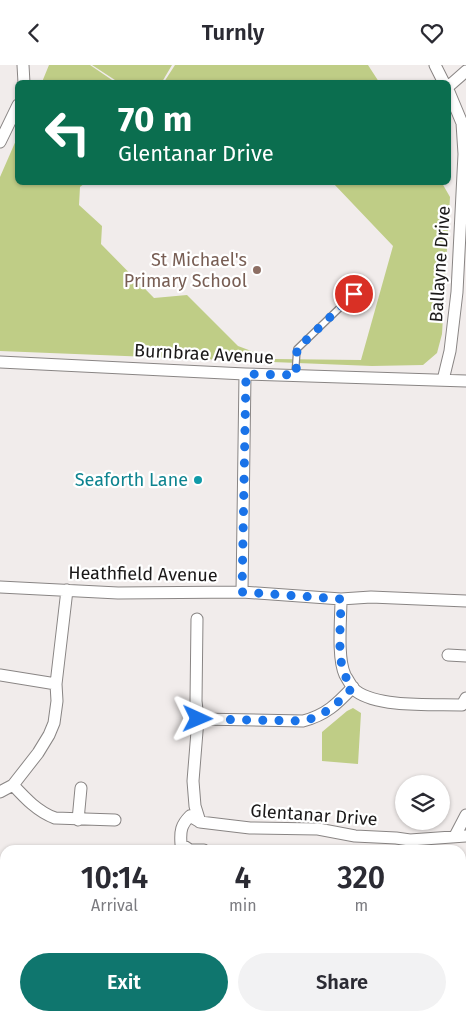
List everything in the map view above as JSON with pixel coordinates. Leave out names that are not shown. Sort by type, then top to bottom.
[{"type":"street","points":[[23,65],[24,80]]},
{"type":"street","points":[[435,65],[442,80]]},
{"type":"street","points":[[451,85],[466,71]]},
{"type":"street","name":"Ballayne Drive","points":[[443,380],[452,335],[464,215],[462,123],[451,97]]},
{"type":"street","points":[[0,143],[3,125],[15,109]]},
{"type":"street","name":"Burnbrae Avenue","points":[[0,362],[246,374],[466,381]]},
{"type":"street","points":[[242,592],[246,374]]},
{"type":"street","name":"Heathfield Avenue","points":[[0,587],[29,590],[118,593],[242,592],[341,599],[371,597],[466,601]]},
{"type":"street","points":[[0,792],[13,785],[38,753],[54,723],[57,701],[56,684],[67,590]]},
{"type":"street","points":[[341,599],[340,646],[342,662],[344,674],[356,691],[370,698],[383,701],[465,705]]},
{"type":"street","points":[[197,619],[196,701],[198,719],[193,781],[195,806],[200,822]]},
{"type":"street","points":[[448,655],[466,656]]},
{"type":"street","points":[[0,675],[56,684]]},
{"type":"street","points":[[198,719],[303,721],[315,718],[329,711],[353,687]]},
{"type":"street","points":[[13,785],[46,815],[55,818],[78,820],[115,820]]},
{"type":"street","points":[[78,820],[81,788]]},
{"type":"street","name":"Glentanar Drive","points":[[184,845],[181,843],[180,831],[183,823],[190,816],[200,822],[250,828],[318,829],[355,836],[396,838],[410,841],[461,836],[466,815]]},
{"type":"lane","points":[[296,375],[297,349],[354,294]]},
{"type":"green space","points":[[49,65],[90,65],[112,80],[43,80]]},
{"type":"green space","points":[[92,65],[172,65],[163,80],[115,80]]},
{"type":"green space","points":[[175,65],[368,65],[378,80],[165,80]]},
{"type":"green space","points":[[15,143],[15,185],[82,185],[80,187],[79,205],[102,226],[101,244],[154,298],[187,295],[238,346],[273,359],[361,360],[393,246],[335,185],[443,185],[450,197],[442,334],[437,353],[423,365],[372,366],[0,351],[0,177]]},
{"type":"green space","points":[[353,708],[361,713],[358,764],[322,761],[322,732]]},
{"type":"place","name":"St Michael's Primary School","points":[[257,270]]},
{"type":"place","name":"Seaforth Lane","points":[[198,480]]},
{"type":"route","points":[[198,719],[303,721],[315,718],[329,711],[353,687],[344,674],[342,662],[340,646],[341,599],[242,592],[246,374],[296,375],[297,349],[354,294]]}]
